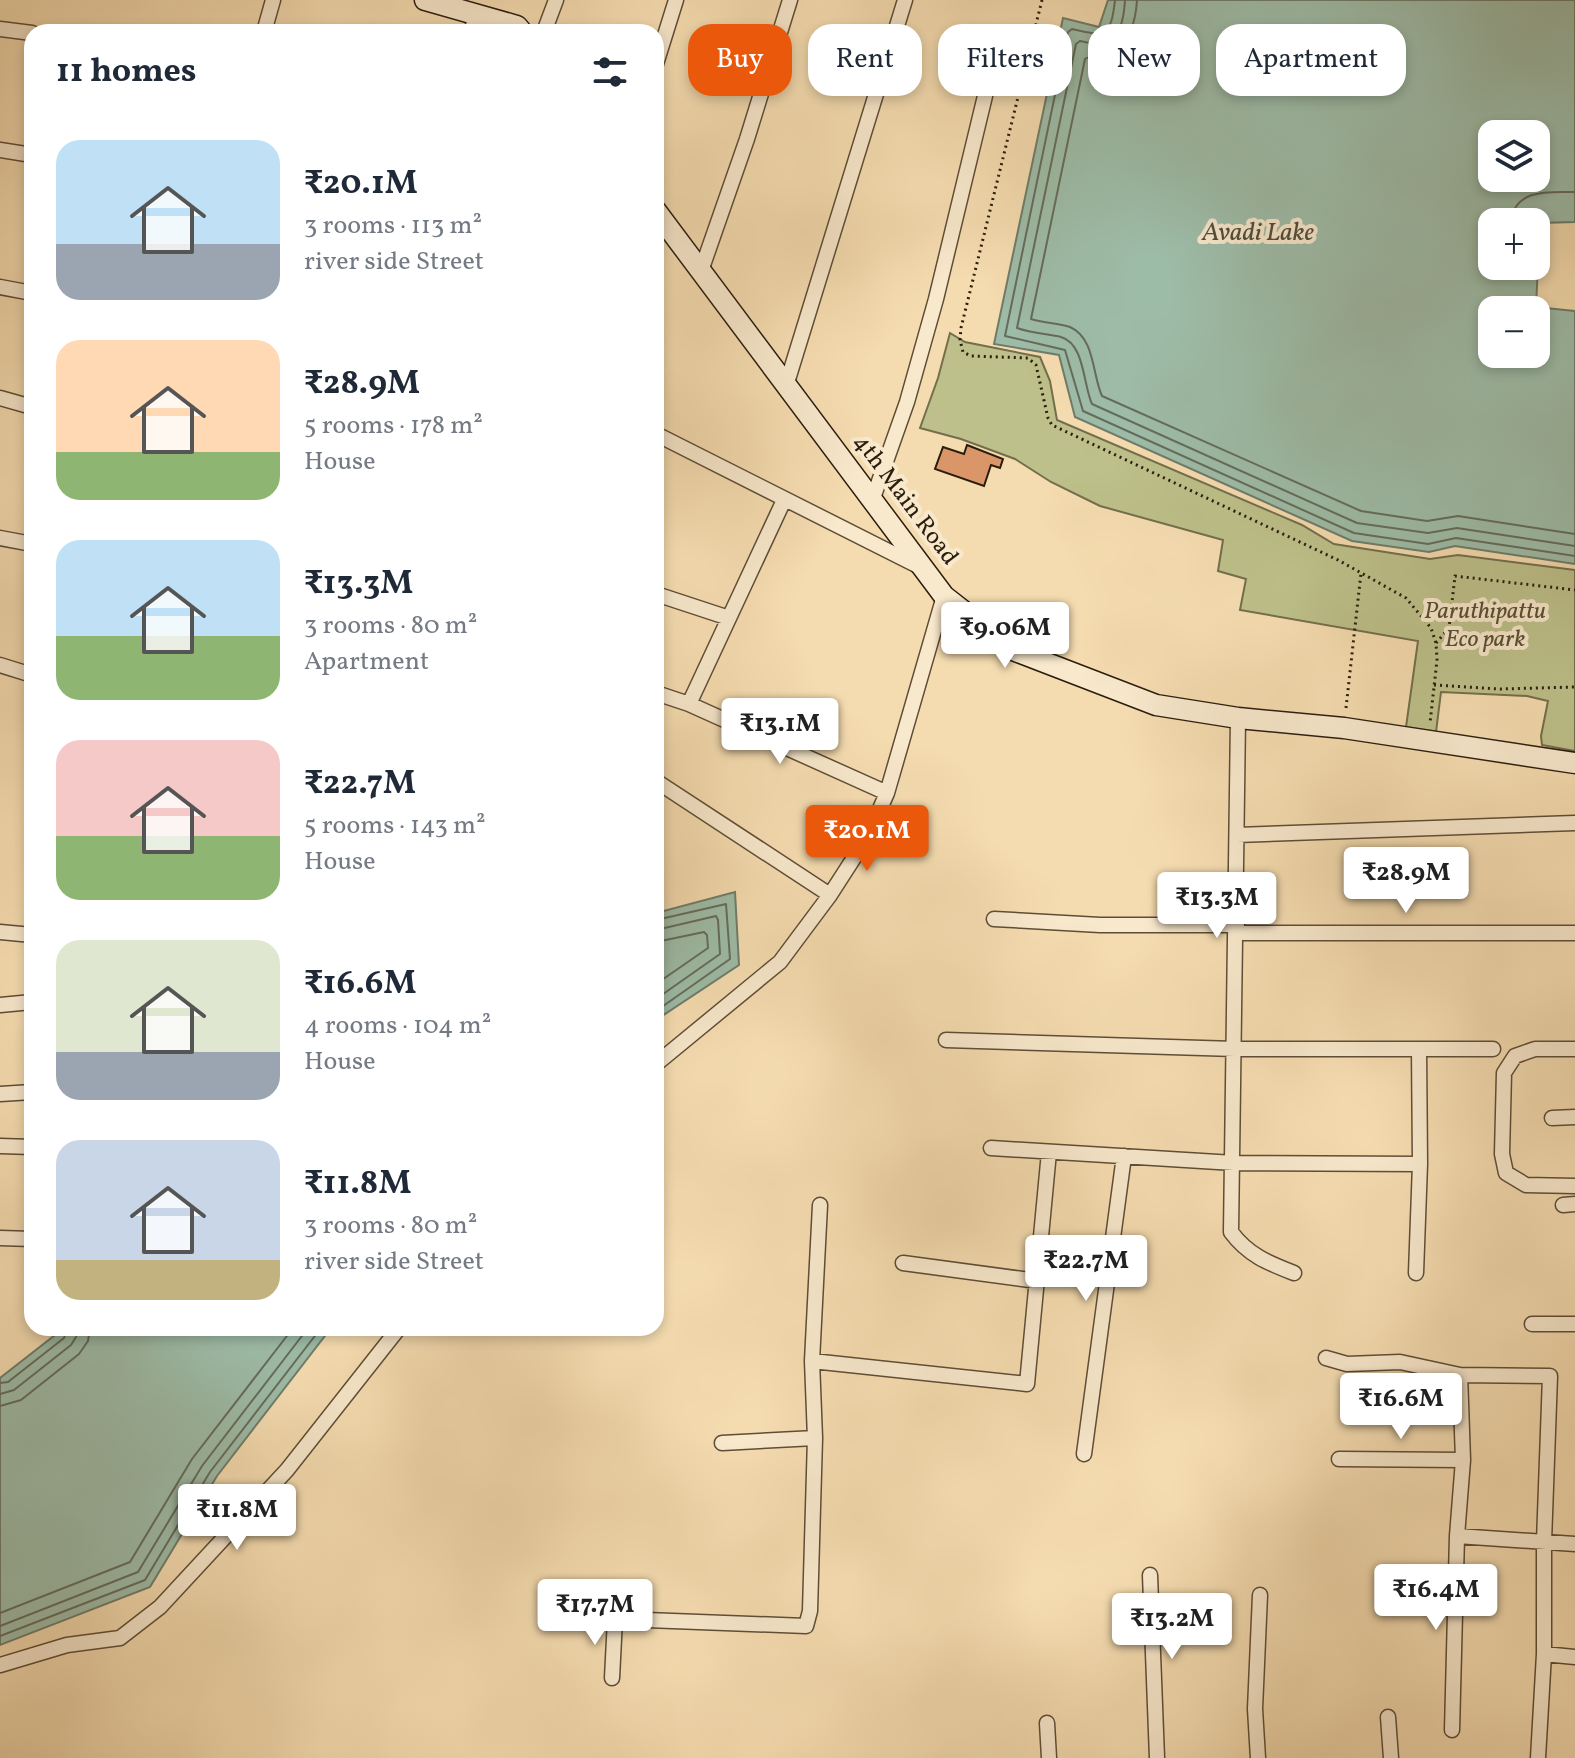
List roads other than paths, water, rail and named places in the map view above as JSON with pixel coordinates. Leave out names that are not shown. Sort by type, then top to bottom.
[{"type":"main road","points":[[425,0],[474,23],[500,21],[510,24]]},
{"type":"main road","points":[[500,21],[506,0]]},
{"type":"main road","name":"4th Main Road","points":[[664,222],[944,596],[1013,650],[1156,705],[1238,718],[1344,728],[1575,763]]},
{"type":"street","points":[[266,24],[273,0]]},
{"type":"street","points":[[547,24],[556,0]]},
{"type":"street","points":[[664,38],[676,0]]},
{"type":"street","points":[[701,271],[747,139],[790,0]]},
{"type":"street","points":[[786,386],[905,0]]},
{"type":"street","points":[[0,29],[24,32]]},
{"type":"street","points":[[872,501],[907,402],[932,314],[985,96]]},
{"type":"street","points":[[0,150],[24,154]]},
{"type":"street","points":[[0,287],[24,292]]},
{"type":"street","points":[[0,398],[24,405]]},
{"type":"street","points":[[664,438],[923,568]]},
{"type":"street","points":[[689,704],[784,500]]},
{"type":"street","points":[[0,538],[24,542]]},
{"type":"street","points":[[664,1057],[780,962],[830,895],[868,836],[887,793],[944,596]]},
{"type":"street","points":[[664,597],[729,618]]},
{"type":"street","points":[[0,665],[24,672]]},
{"type":"street","points":[[664,696],[887,793]]},
{"type":"street","points":[[1238,718],[1231,1232],[1259,1260],[1294,1273]]},
{"type":"street","points":[[664,786],[830,895]]},
{"type":"street","points":[[1237,835],[1575,823]]},
{"type":"street","points":[[994,919],[1236,929],[1575,933]]},
{"type":"street","points":[[0,932],[24,934]]},
{"type":"street","points":[[0,1005],[24,1003]]},
{"type":"street","points":[[946,1040],[1235,1049],[1493,1049]]},
{"type":"street","points":[[1416,1273],[1420,1164],[1419,1049]]},
{"type":"street","points":[[1575,1049],[1535,1049],[1515,1056],[1504,1073],[1502,1154],[1506,1173],[1526,1185],[1575,1186]]},
{"type":"street","points":[[0,1094],[24,1092]]},
{"type":"street","points":[[1552,1118],[1575,1117]]},
{"type":"street","points":[[0,1146],[24,1147]]},
{"type":"street","points":[[991,1148],[1234,1163],[1420,1164]]},
{"type":"street","points":[[812,1361],[1027,1384],[1049,1152]]},
{"type":"street","points":[[1084,1454],[1124,1156]]},
{"type":"street","points":[[568,1617],[806,1626],[810,1611],[815,1438],[812,1361],[820,1205]]},
{"type":"street","points":[[0,1238],[24,1239]]},
{"type":"street","points":[[903,1263],[1037,1281]]},
{"type":"street","points":[[1532,1324],[1575,1324]]},
{"type":"street","points":[[0,1665],[67,1645],[120,1638],[160,1607],[287,1470],[393,1336]]},
{"type":"street","points":[[1326,1358],[1347,1364],[1400,1362],[1460,1375],[1550,1376],[1544,1542],[1544,1654],[1538,1758]]},
{"type":"street","points":[[1452,1730],[1457,1536],[1463,1460],[1460,1375]]},
{"type":"street","points":[[722,1443],[815,1438]]},
{"type":"street","points":[[1339,1459],[1463,1460]]},
{"type":"street","points":[[1457,1536],[1575,1544]]},
{"type":"street","points":[[1150,1575],[1157,1758]]},
{"type":"street","points":[[1258,1758],[1255,1709],[1260,1595]]},
{"type":"street","points":[[612,1678],[615,1619]]},
{"type":"street","points":[[1544,1654],[1575,1657]]},
{"type":"street","points":[[1388,1717],[1391,1758]]},
{"type":"street","points":[[1047,1723],[1049,1758]]},
{"type":"water","name":"Avadi Lake","points":[[1108,0],[1575,0],[1575,222],[1550,223],[1550,208],[1478,208],[1478,280],[1537,280],[1537,296],[1478,296],[1478,368],[1550,368],[1550,308],[1575,311],[1575,564],[1455,546],[1429,552],[1352,541],[1075,417],[1059,355],[994,344],[1046,96],[1072,96],[1072,24],[1062,24],[1063,18],[1088,24],[1088,96],[1200,96],[1200,24],[1100,24]]},
{"type":"water","points":[[735,892],[739,965],[664,1015],[664,911]]},
{"type":"water","points":[[54,1336],[325,1336],[217,1476],[150,1587],[0,1645],[0,1378]]},
{"type":"park label","name":"Paruthipattu Eco park","points":[[1485,626]]}]
